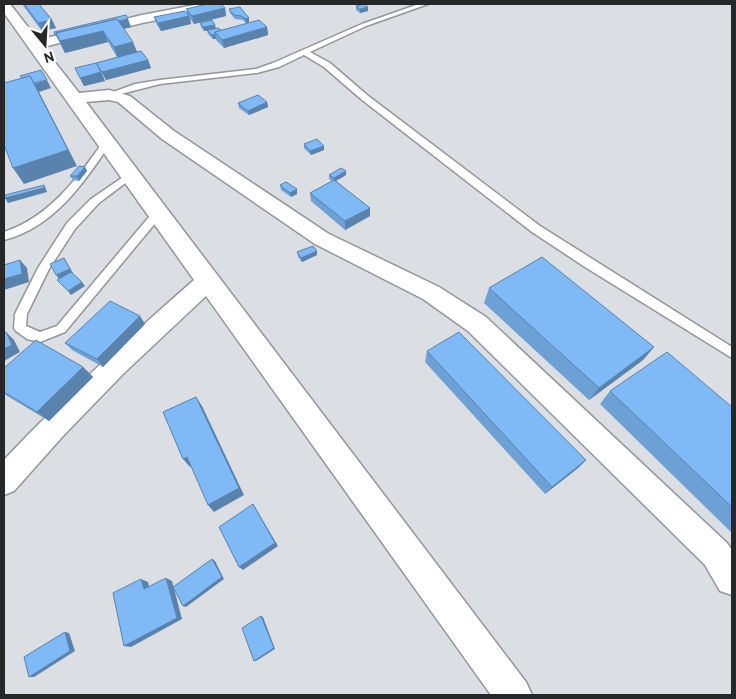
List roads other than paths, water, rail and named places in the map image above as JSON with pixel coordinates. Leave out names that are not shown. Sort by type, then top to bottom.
[{"type":"street","points":[[4,4],[129,176],[514,695]]},
{"type":"street","points":[[34,45],[142,19],[209,6]]},
{"type":"street","points":[[73,99],[109,96],[124,99],[168,135],[322,240],[431,293],[477,324],[716,554],[732,579]]},
{"type":"street","points":[[4,481],[53,427],[114,366],[208,281]]},
{"type":"lane","points":[[109,96],[138,86],[160,82],[257,71],[364,25],[425,4]]},
{"type":"lane","points":[[304,52],[327,65],[387,115],[536,229],[732,353]]},
{"type":"lane","points":[[4,236],[40,221],[72,192],[106,144]]},
{"type":"lane","points":[[129,176],[95,201],[71,226],[44,268],[21,314],[20,328],[32,337],[46,337],[61,329],[158,213]]}]
